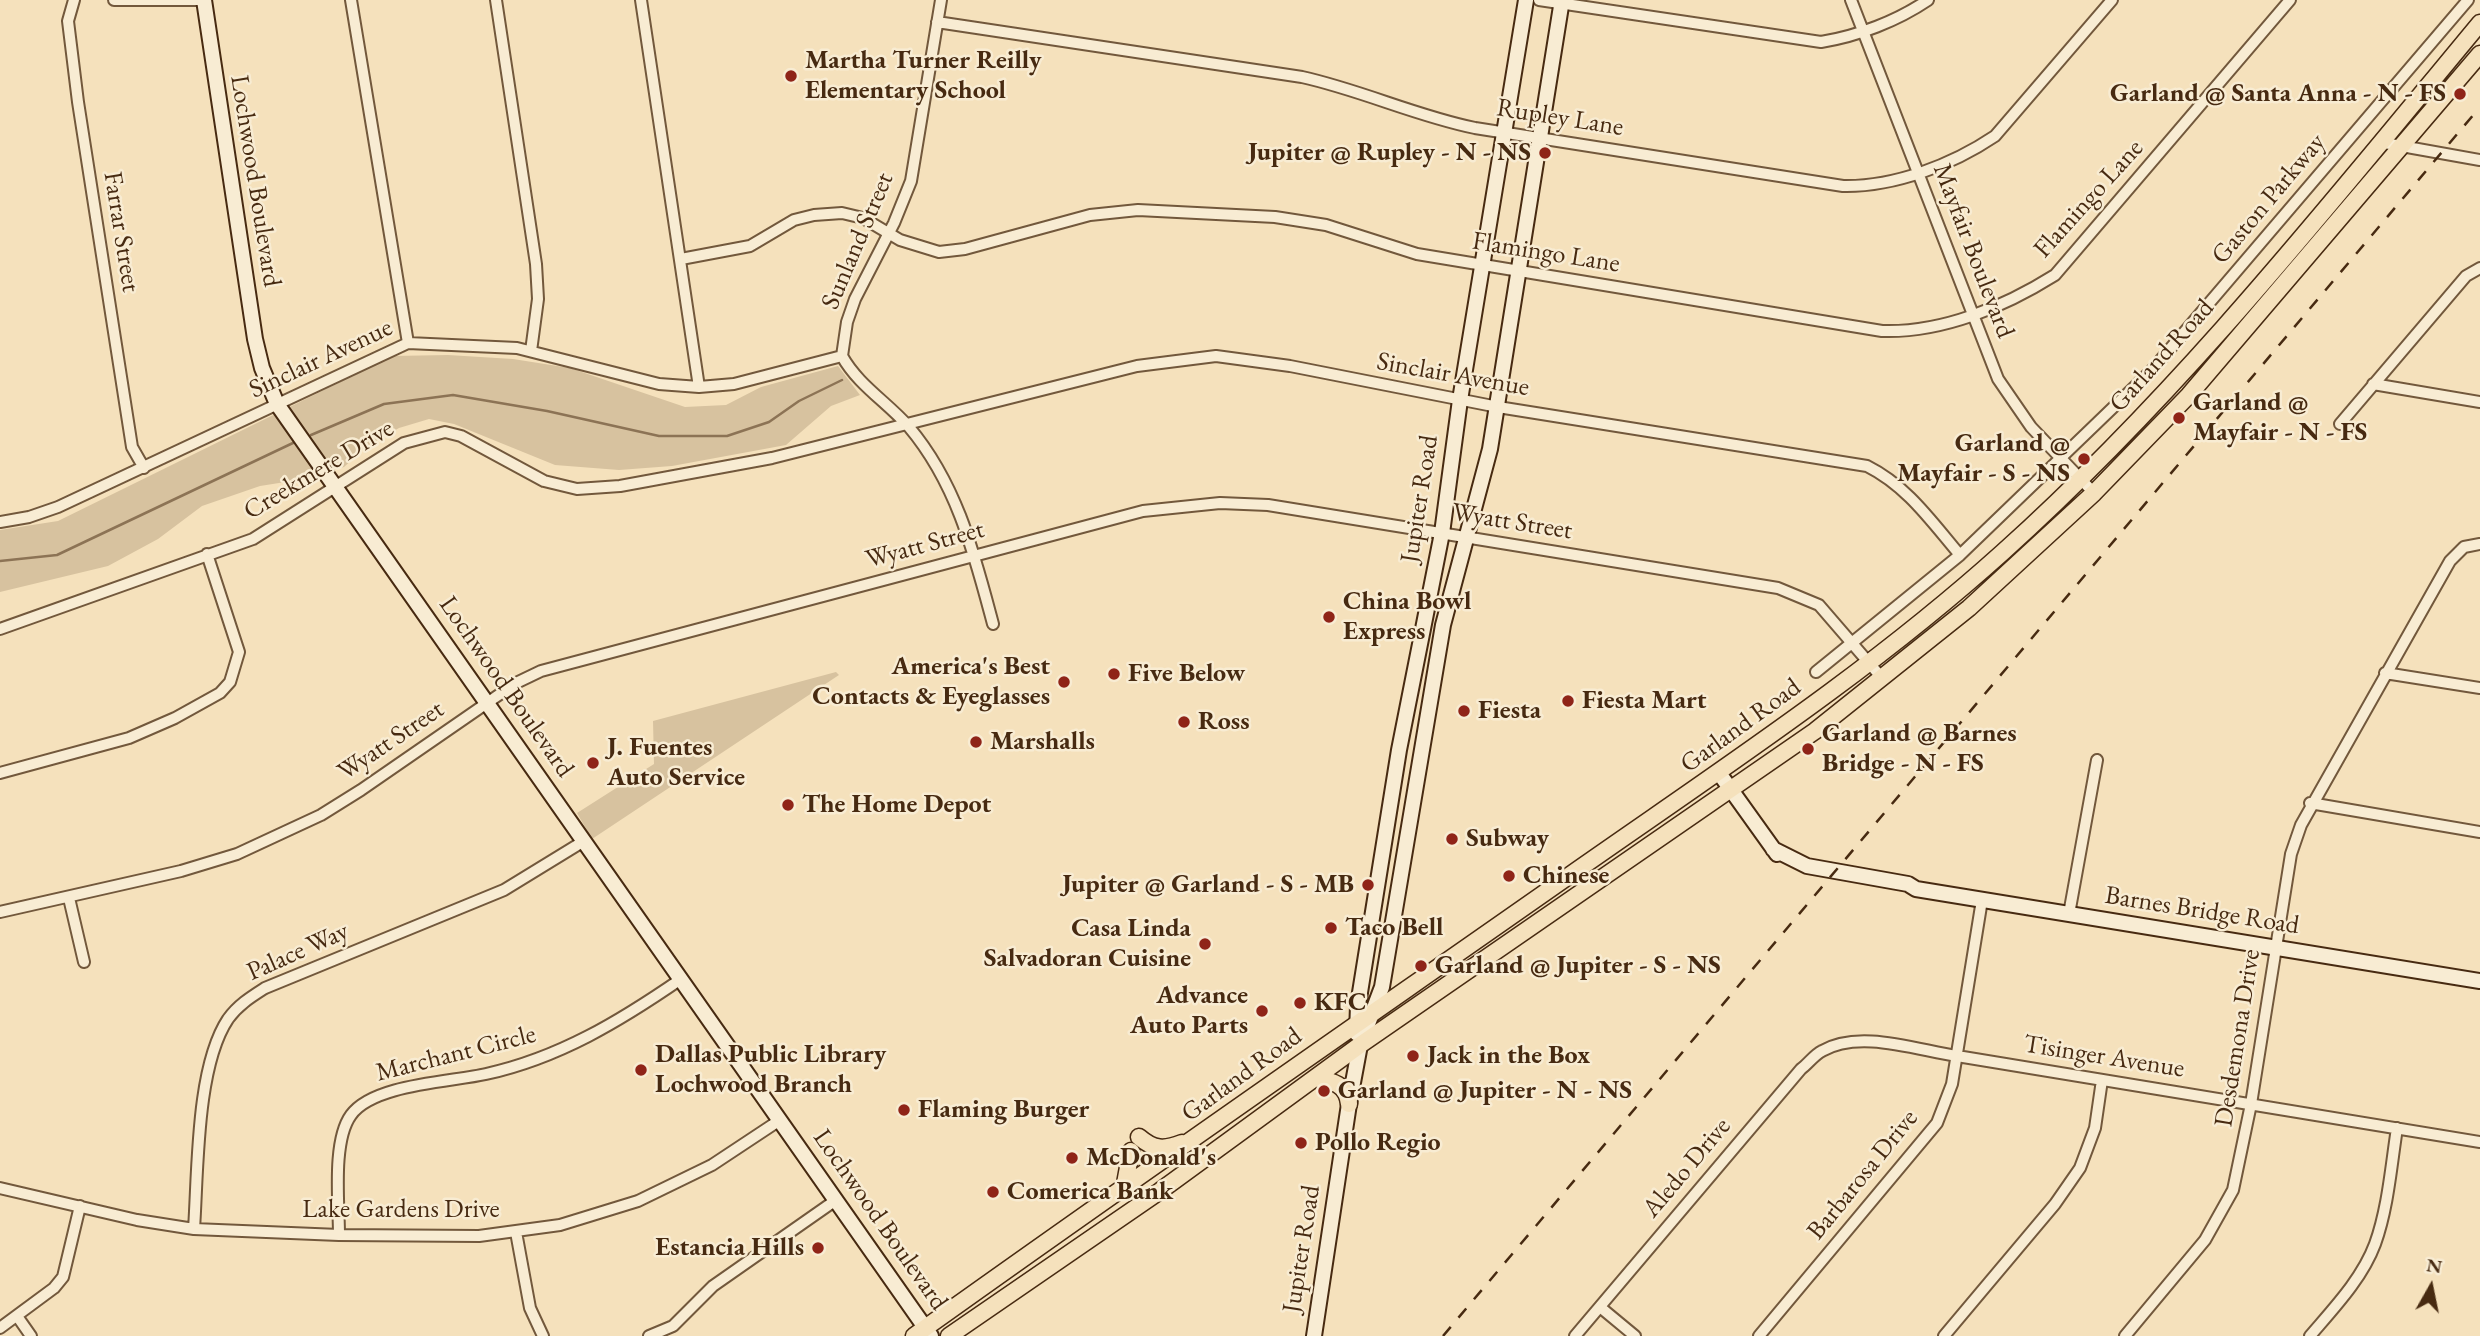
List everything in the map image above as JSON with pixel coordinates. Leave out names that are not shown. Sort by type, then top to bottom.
[{"type":"main road","name":"Garland Road","points":[[923,1333],[1270,1083],[1719,773],[1870,662],[1986,567],[2115,444],[2248,298],[2480,23]]},
{"type":"main road","name":"Garland Road","points":[[950,1336],[1160,1191],[1360,1045],[1732,790],[1882,678],[1969,608],[2094,493],[2189,395],[2480,54]]},
{"type":"main road","points":[[2248,298],[2263,311]]},
{"type":"main road","points":[[1622,839],[1635,857]]},
{"type":"main road","points":[[1506,921],[1518,939]]},
{"type":"main road","points":[[1315,1078],[1342,1087],[1348,1095],[1349,1104]]},
{"type":"main road","points":[[1124,1189],[1135,1144],[1159,1148],[1197,1138]]},
{"type":"street","name":"Farrar Street","points":[[74,0],[68,21],[78,102],[132,447],[144,468]]},
{"type":"street","points":[[114,0],[203,0]]},
{"type":"street","name":"Lochwood Boulevard","points":[[203,0],[255,339],[262,369],[277,404],[836,1200],[923,1333]]},
{"type":"street","points":[[351,0],[408,343]]},
{"type":"street","points":[[496,0],[536,264],[538,299],[531,351]]},
{"type":"street","points":[[641,0],[699,387]]},
{"type":"street","name":"Sunland Street","points":[[842,356],[846,322],[855,299],[911,181],[941,0]]},
{"type":"street","name":"Jupiter Road","points":[[1360,1045],[1355,1025],[1415,666],[1442,533],[1460,400],[1526,0]]},
{"type":"street","points":[[1539,0],[1801,41],[1838,39],[1863,31],[1906,15],[1928,0]]},
{"type":"street","name":"Mayfair Boulevard","points":[[1851,0],[1972,315],[2009,399],[2061,461],[2094,493]]},
{"type":"street","name":"Rupley Lane","points":[[937,22],[1302,77],[1354,91],[1417,114],[1504,133],[1843,186],[1882,184],[1919,172],[1977,148],[1995,136],[2112,0]]},
{"type":"street","name":"Flamingo Lane","points":[[681,259],[750,246],[794,220],[842,213],[863,218],[922,249],[939,251],[965,249],[1090,215],[1138,210],[1275,217],[1326,225],[1394,248],[1483,267],[1882,331],[1912,332],[1972,315],[2030,291],[2055,275],[2290,0]]},
{"type":"street","name":"Gaston Parkway","points":[[1816,672],[1960,555],[2061,461],[2152,370],[2468,0]]},
{"type":"street","name":"Jupiter Road","points":[[1314,1336],[1360,1045],[1382,987],[1447,609],[1468,538],[1498,407],[1561,2]]},
{"type":"street","points":[[2379,142],[2480,160]]},
{"type":"street","points":[[2340,425],[2466,276],[2480,268]]},
{"type":"street","name":"Sinclair Avenue","points":[[0,522],[29,517],[58,507],[408,343],[470,344],[531,351],[659,384],[699,387],[734,384],[842,356]]},
{"type":"street","points":[[842,356],[856,378],[883,399],[931,454],[951,492],[975,556],[993,624]]},
{"type":"street","name":"Sinclair Avenue","points":[[908,426],[1137,366],[1216,356],[1290,366],[1498,407],[1867,466],[1890,477],[1905,490],[1960,555]]},
{"type":"street","points":[[2374,384],[2480,402]]},
{"type":"street","name":"Creekmere Drive","points":[[0,629],[253,539],[404,443],[445,432],[461,436],[544,481],[577,489],[620,486],[772,458],[908,426]]},
{"type":"street","name":"Wyatt Street","points":[[0,912],[181,871],[237,854],[321,815],[516,683],[575,660],[1143,511],[1220,503],[1268,505],[1778,588],[1819,605],[1854,642],[1882,678]]},
{"type":"street","name":"Desdemona Drive","points":[[2125,1336],[2205,1240],[2226,1207],[2238,1171],[2251,1104],[2291,854],[2310,803],[2450,561],[2464,547],[2480,544]]},
{"type":"street","points":[[0,773],[129,738],[220,693],[230,682],[239,652],[207,554]]},
{"type":"street","points":[[1415,666],[1436,665]]},
{"type":"street","points":[[2385,673],[2480,688]]},
{"type":"street","points":[[2069,914],[2097,760]]},
{"type":"street","name":"Barnes Bridge Road","points":[[1719,773],[1783,863],[1815,877],[1906,892],[1916,889],[2480,981]]},
{"type":"street","points":[[2310,803],[2480,832]]},
{"type":"street","name":"Palace Way","points":[[194,1229],[207,1073],[217,1040],[229,1018],[245,1001],[265,988],[504,890],[584,841]]},
{"type":"street","points":[[1382,857],[1404,849]]},
{"type":"street","points":[[69,898],[84,962]]},
{"type":"street","name":"Barbarosa Drive","points":[[1759,1336],[1937,1123],[1952,1084],[1982,900]]},
{"type":"street","name":"Marchant Circle","points":[[338,1235],[340,1143],[351,1114],[364,1103],[394,1092],[488,1074],[553,1053],[607,1029],[681,979]]},
{"type":"street","name":"Tisinger Avenue","points":[[1844,1043],[1870,1042],[2480,1142]]},
{"type":"street","name":"Aledo Drive","points":[[1575,1336],[1801,1069],[1822,1051],[1844,1043]]},
{"type":"street","points":[[1944,1336],[2055,1204],[2080,1168],[2095,1128],[2102,1080]]},
{"type":"street","name":"Lake Gardens Drive","points":[[0,1188],[194,1229],[446,1237],[516,1232],[594,1216],[648,1196],[712,1165],[780,1120]]},
{"type":"street","points":[[2326,1336],[2313,1332],[2361,1272],[2374,1247],[2384,1210],[2397,1128]]},
{"type":"street","points":[[649,1336],[673,1326],[713,1286],[836,1200]]},
{"type":"street","points":[[0,1328],[54,1288],[62,1277],[80,1206]]},
{"type":"street","points":[[516,1232],[530,1308],[543,1336]]},
{"type":"street","points":[[1600,1307],[1634,1336]]},
{"type":"street","points":[[17,1316],[32,1336]]},
{"type":"shaded area","points":[[448,355],[513,359],[570,368],[685,407],[726,405],[761,387],[838,366],[860,395],[831,406],[786,445],[672,466],[619,470],[555,465],[454,424],[429,419],[399,428],[367,446],[344,467],[298,480],[260,486],[202,506],[158,539],[108,566],[0,592],[0,530],[58,521],[393,356]]},
{"type":"shaded area","points":[[836,672],[839,675],[592,839],[577,813],[654,764],[653,721]]},
{"type":"waterway","points":[[311,435],[384,404],[453,395],[547,411],[659,436],[727,436],[769,422],[799,401],[842,380]]},
{"type":"waterway","points":[[0,561],[57,555],[295,442]]},
{"type":"railway","points":[[1443,1336],[2480,107]]},
{"type":"place","name":"Martha Turner Reilly Elementary School","points":[[791,76]]},
{"type":"place","name":"Garland @ Santa Anna - N - FS","points":[[2460,94]]},
{"type":"place","name":"Jupiter @ Rupley - N - NS","points":[[1545,153]]},
{"type":"place","name":"Garland @ Mayfair - N - FS","points":[[2179,418]]},
{"type":"place","name":"Garland @ Mayfair - S - NS","points":[[2084,459]]},
{"type":"place","name":"China Bowl Express","points":[[1329,617]]},
{"type":"place","name":"Five Below","points":[[1114,674]]},
{"type":"place","name":"America's Best Contacts & Eyeglasses","points":[[1064,682]]},
{"type":"place","name":"Fiesta Mart","points":[[1568,701]]},
{"type":"place","name":"Fiesta","points":[[1464,711]]},
{"type":"place","name":"Ross","points":[[1184,722]]},
{"type":"place","name":"Marshalls","points":[[976,742]]},
{"type":"place","name":"Garland @ Barnes Bridge - N - FS","points":[[1808,749]]},
{"type":"place","name":"J. Fuentes Auto Service","points":[[593,763]]},
{"type":"place","name":"The Home Depot","points":[[788,805]]},
{"type":"place","name":"Subway","points":[[1452,839]]},
{"type":"place","name":"Chinese","points":[[1509,876]]},
{"type":"place","name":"Jupiter @ Garland - S - MB","points":[[1368,885]]},
{"type":"place","name":"Taco Bell","points":[[1331,928]]},
{"type":"place","name":"Casa Linda Salvadoran Cuisine","points":[[1205,944]]},
{"type":"place","name":"Garland @ Jupiter - S - NS","points":[[1421,966]]},
{"type":"place","name":"KFC","points":[[1300,1003]]},
{"type":"place","name":"Advance Auto Parts","points":[[1262,1011]]},
{"type":"place","name":"Jack in the Box","points":[[1413,1056]]},
{"type":"place","name":"Dallas Public Library Lochwood Branch","points":[[641,1070]]},
{"type":"place","name":"Garland @ Jupiter - N - NS","points":[[1324,1091]]},
{"type":"place","name":"Flaming Burger","points":[[904,1110]]},
{"type":"place","name":"Pollo Regio","points":[[1301,1143]]},
{"type":"place","name":"McDonald's","points":[[1072,1158]]},
{"type":"place","name":"Comerica Bank","points":[[993,1192]]},
{"type":"place","name":"Estancia Hills","points":[[818,1248]]}]
